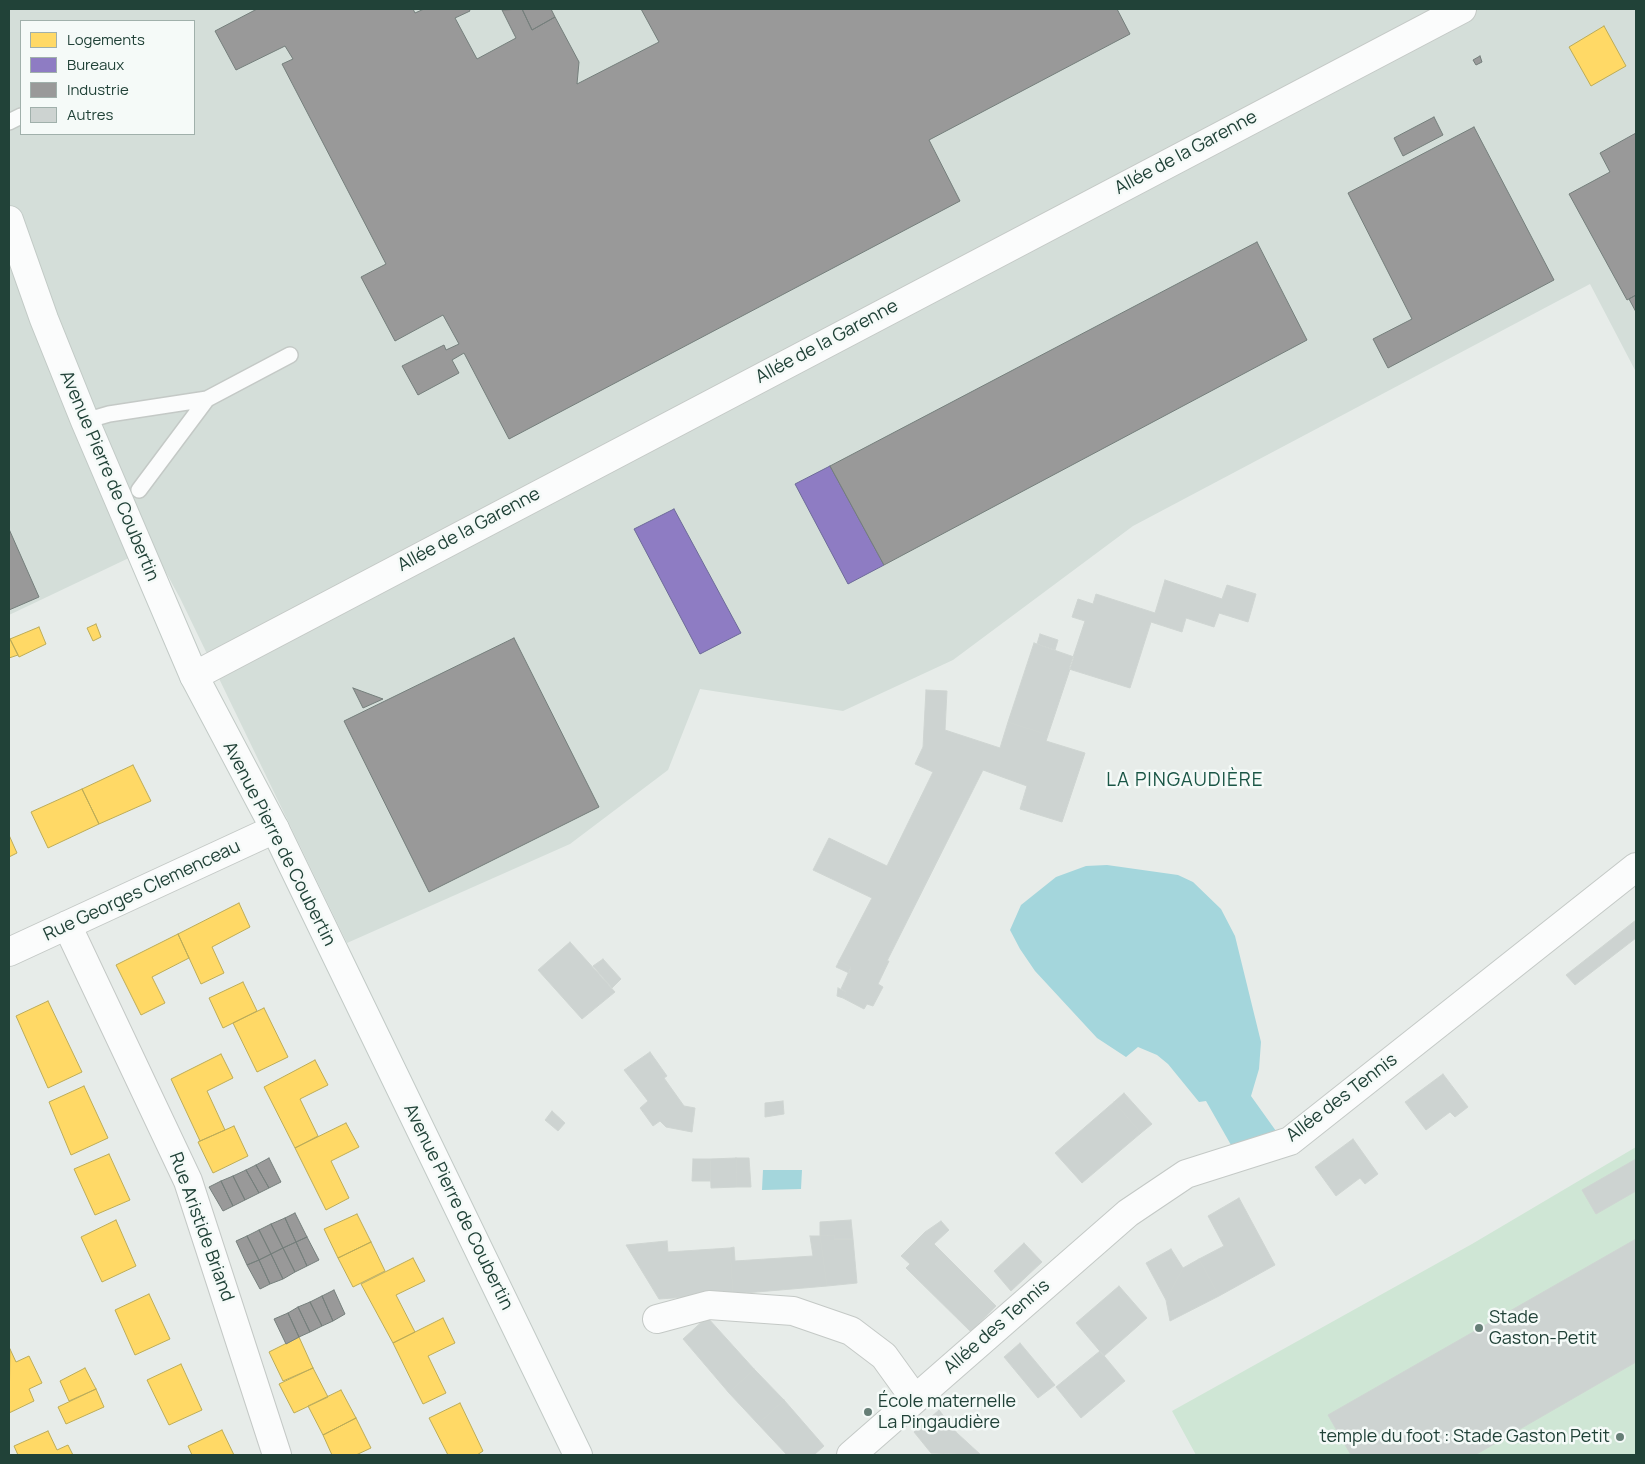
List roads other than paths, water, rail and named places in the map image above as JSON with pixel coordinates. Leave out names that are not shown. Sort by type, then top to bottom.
[{"type":"street","name":"Allée de la Garenne","points":[[194,676],[1462,9]]},
{"type":"street","name":"Avenue Pierre de Coubertin","points":[[9,220],[44,319],[85,421],[194,676],[275,829],[578,1455]]},
{"type":"street","name":"Rue Georges Clemenceau","points":[[9,952],[275,829]]},
{"type":"street","name":"Allée des Tennis","points":[[851,1455],[1128,1213],[1186,1174],[1290,1141],[1636,867]]},
{"type":"street","name":"Rue Aristide Briand","points":[[67,925],[188,1181],[277,1455]]},
{"type":"street","points":[[657,1319],[709,1305],[793,1311],[851,1331],[884,1356],[915,1399]]},
{"type":"lane","points":[[85,421],[109,414],[207,399],[290,355]]},
{"type":"lane","points":[[139,490],[207,399]]},
{"type":"water","points":[[1107,865],[1178,875],[1193,882],[1221,909],[1235,936],[1261,1042],[1259,1069],[1251,1096],[1281,1138],[1235,1152],[1206,1101],[1199,1102],[1168,1064],[1157,1055],[1138,1047],[1126,1057],[1097,1038],[1035,971],[1020,949],[1010,930],[1021,905],[1056,877],[1086,866]]},
{"type":"water","points":[[763,1170],[802,1170],[801,1189],[762,1190]]},
{"type":"place","name":"Stade Gaston-Petit","points":[[1479,1328]]},
{"type":"place","name":"École maternelle La Pingaudière","points":[[868,1412]]},
{"type":"place","name":"temple du foot : Stade Gaston Petit","points":[[1620,1437]]},
{"type":"district","name":"LA PINGAUDIÈRE","points":[[1185,781]]}]
